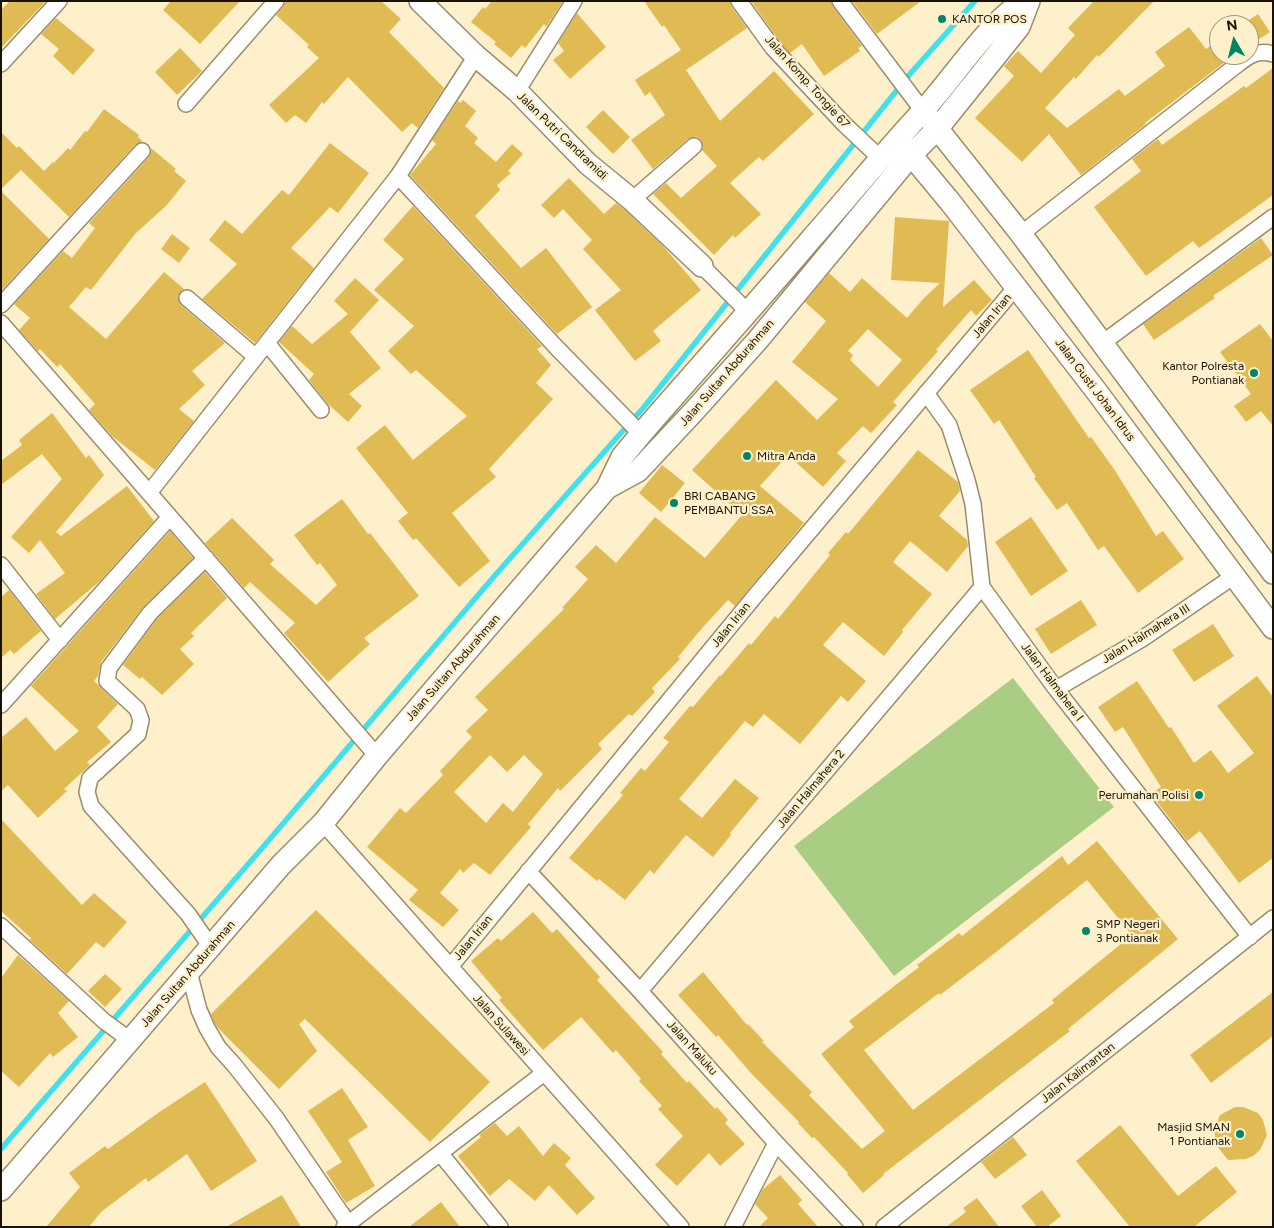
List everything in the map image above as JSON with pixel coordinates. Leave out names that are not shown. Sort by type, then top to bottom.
[{"type":"street","points":[[1,64],[58,1]]},
{"type":"street","points":[[186,104],[276,1]]},
{"type":"street","name":"Jalan Putri Candramidi","points":[[420,1],[476,56],[517,91],[588,164],[632,200],[747,311]]},
{"type":"street","points":[[517,91],[574,1]]},
{"type":"street","name":"Jalan Komp. Tongie 67","points":[[739,1],[773,48],[844,124],[874,153]]},
{"type":"street","points":[[840,1],[922,110],[1020,234],[1273,573]]},
{"type":"street","points":[[607,488],[622,457],[640,434],[747,311],[874,153],[896,138],[980,41],[1006,13],[1023,1]]},
{"type":"street","points":[[938,128],[1019,27],[1029,1]]},
{"type":"street","points":[[1020,234],[1253,53],[1261,51],[1273,54]]},
{"type":"street","points":[[149,493],[398,176],[476,56]]},
{"type":"street","name":"Jalan Sultan Abdurahman","points":[[1,1190],[129,1039],[281,865],[322,823],[371,748],[607,488],[638,471],[695,410],[757,341],[912,155],[938,128]]},
{"type":"street","name":"Jalan Gusti Johan Idrus","points":[[896,138],[951,203],[1016,287],[1273,628]]},
{"type":"street","points":[[632,200],[694,146]]},
{"type":"street","points":[[1,305],[142,151]]},
{"type":"street","points":[[398,176],[640,434]]},
{"type":"street","points":[[1101,344],[1273,217]]},
{"type":"street","name":"Jalan Irian","points":[[450,967],[755,596],[1016,287]]},
{"type":"street","points":[[187,298],[256,357]]},
{"type":"street","points":[[1,323],[371,748]]},
{"type":"street","points":[[267,343],[322,410]]},
{"type":"street","name":"Jalan Halmahera I","points":[[926,394],[949,425],[967,480],[973,504],[982,587],[1056,689],[1250,937]]},
{"type":"street","points":[[1155,470],[1180,450]]},
{"type":"street","points":[[2,704],[170,517]]},
{"type":"street","points":[[206,558],[150,613],[109,668],[107,681],[137,709],[141,720],[138,734],[90,778],[86,792],[91,806],[188,914],[211,946]]},
{"type":"street","points":[[1,565],[60,640]]},
{"type":"street","name":"Jalan Halmahera III","points":[[1056,689],[1142,639],[1234,576]]},
{"type":"street","name":"Jalan Halmahera 2","points":[[640,990],[982,587]]},
{"type":"street","name":"Jalan Sulawesi","points":[[322,823],[681,1227]]},
{"type":"street","name":"Jalan Maluku","points":[[528,871],[640,990],[776,1143],[855,1227]]},
{"type":"street","name":"Jalan Kalimantan","points":[[884,1227],[1273,918]]},
{"type":"street","points":[[1,926],[104,1021],[129,1039]]},
{"type":"street","points":[[189,972],[199,1010],[218,1047],[276,1118],[346,1225],[544,1073]]},
{"type":"street","points":[[733,1227],[776,1143]]},
{"type":"street","points":[[440,1154],[500,1227]]},
{"type":"green space","points":[[1013,678],[1114,807],[894,976],[794,846]]},
{"type":"building","points":[[10,1],[46,1],[1,48],[1,10]]},
{"type":"building","points":[[171,1],[240,1],[200,44],[163,10]]},
{"type":"building","points":[[285,1],[381,1],[401,19],[389,32],[444,88],[418,128],[412,123],[402,132],[348,77],[324,104],[322,102],[306,123],[295,115],[286,123],[269,105],[319,58],[307,47],[309,45],[276,15],[283,7]]},
{"type":"building","points":[[492,1],[563,1],[546,27],[544,24],[525,48],[522,45],[511,58],[494,44],[496,42],[471,22],[483,7],[485,9]]},
{"type":"building","points":[[644,1],[730,1],[731,6],[747,28],[686,70],[720,121],[774,71],[814,114],[763,161],[759,157],[730,183],[761,214],[735,238],[733,235],[714,255],[653,194],[666,183],[681,198],[717,166],[702,150],[701,140],[697,137],[688,139],[653,169],[631,140],[665,115],[650,92],[645,96],[635,80],[681,50]]},
{"type":"building","points":[[751,1],[831,1],[833,7],[862,46],[858,48],[860,51],[824,76],[802,44],[790,53]]},
{"type":"building","points":[[852,1],[921,1],[877,34]]},
{"type":"building","points":[[1094,1],[1154,1],[1099,57],[1097,55],[1076,79],[1074,77],[1045,108],[1067,128],[1119,89],[1125,96],[1165,66],[1155,52],[1189,27],[1206,49],[1209,47],[1209,65],[1221,65],[1081,175],[1049,134],[1022,162],[975,118],[1014,76],[1004,66],[1018,51],[1041,73],[1075,35],[1068,28]]},
{"type":"building","points":[[577,13],[606,47],[570,79],[553,60],[564,51],[558,43]]},
{"type":"building","points":[[1259,16],[1270,32],[1259,39]]},
{"type":"building","points":[[56,18],[95,50],[73,75],[53,56],[59,49],[41,34]]},
{"type":"building","points":[[180,48],[202,71],[177,95],[155,72]]},
{"type":"building","points":[[1273,68],[1273,195],[1199,248],[1193,241],[1146,276],[1094,207],[1141,171],[1132,159],[1158,139],[1162,145],[1244,86],[1246,88]]},
{"type":"building","points":[[463,100],[476,111],[465,126],[478,138],[474,143],[496,162],[512,144],[523,154],[508,171],[511,173],[497,185],[500,190],[475,216],[521,268],[546,248],[592,307],[557,334],[410,175],[436,144],[432,140],[458,101],[460,103]]},
{"type":"building","points":[[104,109],[139,135],[138,137],[143,142],[135,145],[69,217],[21,170],[1,189],[1,132],[17,148],[19,146],[44,171],[68,148],[70,150],[85,131],[87,132]]},
{"type":"building","points":[[603,110],[630,137],[613,154],[586,127]]},
{"type":"building","points":[[330,143],[369,173],[338,213],[330,207],[291,248],[314,268],[255,343],[202,299],[237,264],[209,240],[225,220],[242,234],[282,190],[289,195]]},
{"type":"building","points":[[151,148],[176,169],[174,171],[186,181],[167,205],[136,233],[91,290],[86,287],[69,307],[106,339],[164,272],[184,289],[178,296],[181,305],[225,343],[192,371],[205,385],[179,409],[194,421],[155,470],[112,436],[89,410],[95,404],[60,364],[57,367],[40,349],[38,351],[19,330],[30,318],[14,304],[63,251],[72,258],[95,228],[89,223],[149,157]]},
{"type":"building","points":[[569,178],[604,214],[616,203],[624,209],[663,246],[701,290],[653,331],[661,341],[635,361],[595,310],[621,290],[583,249],[592,240],[563,209],[554,218],[541,205]]},
{"type":"building","points":[[1,191],[49,239],[1,291]]},
{"type":"building","points":[[413,206],[542,346],[537,349],[551,365],[536,383],[553,399],[489,469],[496,477],[452,513],[490,561],[459,587],[416,538],[413,540],[398,521],[408,513],[356,448],[385,425],[413,460],[467,416],[416,370],[411,374],[388,351],[414,326],[374,290],[404,259],[383,240]]},
{"type":"building","points":[[895,217],[949,221],[943,307],[974,280],[992,300],[976,316],[971,310],[893,402],[897,405],[871,433],[863,426],[837,453],[846,461],[823,487],[788,455],[760,486],[804,523],[735,606],[728,600],[678,657],[680,659],[652,688],[655,692],[632,716],[629,714],[598,744],[602,749],[560,791],[558,788],[528,824],[531,827],[490,875],[474,863],[463,873],[460,869],[440,893],[459,910],[443,927],[409,900],[418,890],[367,847],[400,808],[406,813],[443,775],[440,771],[472,737],[466,731],[488,710],[475,697],[564,609],[562,608],[588,579],[575,567],[596,545],[616,563],[655,517],[705,558],[742,515],[692,470],[776,380],[817,420],[838,399],[792,362],[826,321],[805,302],[829,273],[850,292],[862,278],[907,318],[940,283],[891,280]],"holes":[[[868,329],[902,360],[878,387],[850,360],[853,355],[848,351]],[[490,755],[507,772],[524,755],[543,774],[513,812],[503,803],[486,823],[454,792]]]},
{"type":"building","points":[[172,234],[190,248],[179,263],[161,249]]},
{"type":"building","points":[[1261,238],[1273,255],[1213,296],[1215,298],[1154,340],[1143,324]]},
{"type":"building","points":[[355,278],[379,300],[350,332],[381,368],[349,394],[362,406],[348,422],[329,405],[309,380],[314,374],[279,342],[292,326],[312,344],[348,314],[334,301]]},
{"type":"building","name":"Kantor Polresta Pontianak","points":[[1260,324],[1273,341],[1273,426],[1261,411],[1246,422],[1234,406],[1251,394],[1220,352]]},
{"type":"building","points":[[1028,350],[1089,438],[1091,437],[1114,469],[1156,536],[1163,531],[1184,559],[1138,593],[1104,546],[1098,550],[1067,503],[1057,510],[1034,478],[1036,477],[999,420],[994,424],[970,390]]},
{"type":"building","points":[[52,413],[86,458],[89,455],[104,475],[56,532],[61,536],[127,486],[154,521],[100,581],[55,619],[36,594],[65,573],[40,540],[29,553],[11,537],[62,479],[42,454],[1,485],[1,461],[22,445],[19,440]]},
{"type":"building","points":[[918,450],[958,482],[960,491],[939,516],[967,540],[968,546],[947,572],[910,541],[893,562],[932,594],[902,630],[903,632],[884,656],[843,622],[823,645],[866,681],[848,702],[841,696],[800,744],[764,714],[753,727],[745,721],[679,799],[702,818],[735,779],[759,798],[713,857],[686,835],[654,874],[650,870],[625,900],[599,879],[597,881],[569,858],[623,795],[620,793],[641,768],[645,771],[669,742],[663,738],[690,706],[693,707],[749,643],[751,645],[775,616],[778,619],[830,555],[828,553],[846,532],[848,534]]},
{"type":"building","points":[[662,465],[685,483],[661,512],[639,493]]},
{"type":"building","points":[[342,499],[419,596],[364,638],[370,644],[328,682],[284,633],[295,623],[250,582],[244,588],[205,543],[232,518],[274,560],[270,564],[316,605],[337,585],[320,563],[317,565],[294,535]]},
{"type":"building","points":[[1031,517],[1068,571],[1031,596],[995,542]]},
{"type":"building","points":[[170,531],[193,558],[143,607],[101,662],[98,676],[94,681],[118,704],[97,727],[111,742],[87,762],[90,765],[64,789],[67,791],[38,818],[8,785],[1,791],[1,738],[26,717],[55,751],[79,731],[31,686]]},
{"type":"building","points":[[205,572],[227,598],[191,633],[194,636],[180,649],[194,664],[162,695],[142,677],[140,679],[123,665],[157,619]]},
{"type":"building","points":[[9,590],[41,631],[14,654],[10,650],[1,658],[1,597]]},
{"type":"building","points":[[1081,600],[1097,625],[1051,654],[1035,629]]},
{"type":"building","points":[[1213,624],[1234,656],[1194,682],[1172,650]]},
{"type":"building","points":[[1257,676],[1273,697],[1273,858],[1239,883],[1200,831],[1187,841],[1151,794],[1161,787],[1123,727],[1115,732],[1098,707],[1137,681],[1169,728],[1171,727],[1194,763],[1211,750],[1228,773],[1254,753],[1217,706]]},
{"type":"building","points":[[1,819],[82,905],[94,893],[127,922],[104,948],[96,942],[67,974],[1,911]]},
{"type":"building","points":[[1097,841],[1178,939],[1068,1029],[1070,1031],[883,1174],[863,1193],[848,1173],[814,1137],[812,1138],[718,1035],[716,1037],[678,995],[703,972],[747,1025],[764,1041],[762,1042],[812,1092],[809,1095],[862,1149],[885,1131],[821,1054],[854,1027],[849,1021],[919,967],[917,965],[959,933],[962,936],[1062,856],[1068,865]],"holes":[[[1087,880],[1132,935],[1052,1000],[1054,1003],[913,1110],[864,1050],[939,993],[940,995]]]},
{"type":"building","points":[[316,910],[490,1082],[430,1142],[305,1019],[299,1024],[317,1051],[279,1089],[215,1024],[211,1014]]},
{"type":"building","points":[[533,912],[552,933],[557,929],[600,977],[597,980],[663,1052],[661,1054],[687,1083],[689,1081],[728,1120],[725,1123],[745,1144],[720,1166],[709,1153],[677,1186],[655,1165],[683,1136],[658,1109],[662,1106],[639,1081],[641,1079],[616,1050],[613,1053],[581,1017],[543,1050],[499,1000],[502,998],[471,961],[498,938],[501,941]]},
{"type":"building","points":[[18,955],[69,1001],[58,1013],[78,1037],[53,1057],[50,1053],[19,1087],[1,1071],[1,978]]},
{"type":"building","points":[[105,974],[122,989],[105,1007],[88,991]]},
{"type":"building","points":[[1273,992],[1273,1036],[1211,1083],[1190,1055]]},
{"type":"building","points":[[205,1082],[257,1161],[211,1191],[187,1154],[148,1182],[146,1178],[101,1212],[89,1227],[46,1227],[80,1187],[69,1173],[105,1146],[108,1149]]},
{"type":"building","points":[[342,1088],[368,1127],[348,1140],[375,1186],[346,1203],[326,1172],[342,1162],[308,1111]]},
{"type":"building","points":[[1235,1107],[1243,1107],[1258,1113],[1263,1120],[1267,1135],[1260,1150],[1253,1156],[1246,1159],[1228,1160],[1217,1146],[1214,1130],[1220,1115]]},
{"type":"building","points":[[495,1123],[507,1136],[519,1126],[543,1156],[554,1143],[571,1158],[565,1165],[595,1198],[577,1215],[549,1185],[535,1201],[509,1179],[490,1196],[458,1156],[481,1137],[479,1135]]},
{"type":"building","points":[[1120,1125],[1178,1196],[1216,1166],[1237,1192],[1194,1227],[1130,1227],[1076,1161]]},
{"type":"building","points":[[1013,1137],[1027,1155],[995,1179],[981,1162]]},
{"type":"building","points":[[780,1175],[802,1200],[798,1204],[818,1227],[759,1227],[768,1218],[755,1204],[762,1190]]},
{"type":"building","points":[[1042,1190],[1061,1216],[1047,1227],[1037,1227],[1021,1206]]},
{"type":"building","points":[[282,1195],[301,1227],[226,1227]]},
{"type":"building","points":[[977,1198],[999,1227],[946,1227],[966,1212],[963,1208]]},
{"type":"building","points":[[441,1202],[460,1227],[409,1227]]},
{"type":"waterway","points":[[1,1149],[497,573],[644,407],[909,75],[975,1]]},
{"type":"place","name":"KANTOR POS","points":[[942,19]]},
{"type":"place","name":"Kantor Polresta Pontianak","points":[[1254,373]]},
{"type":"place","name":"Mitra Anda","points":[[747,456]]},
{"type":"place","name":"BRI CABANG PEMBANTU SSA","points":[[674,503]]},
{"type":"place","name":"Perumahan Polisi","points":[[1199,795]]},
{"type":"place","name":"SMP Negeri 3 Pontianak","points":[[1086,931]]},
{"type":"place","name":"Masjid SMAN 1 Pontianak","points":[[1240,1134]]}]
